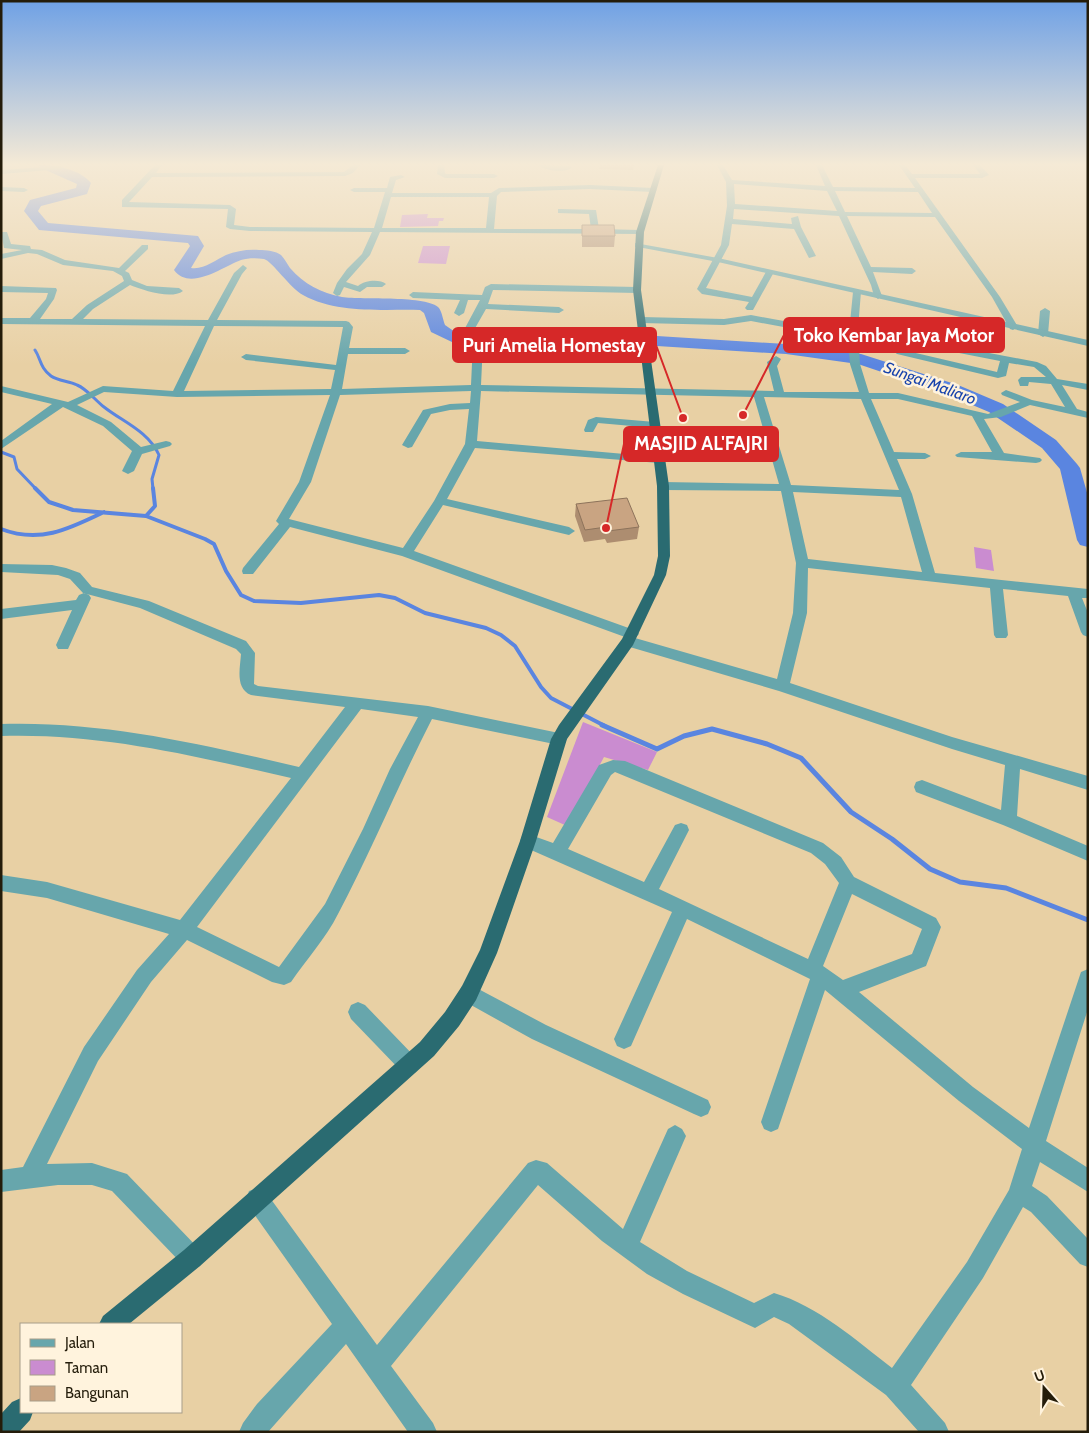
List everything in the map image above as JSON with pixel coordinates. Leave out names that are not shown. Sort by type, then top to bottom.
[{"type":"highway","points":[[112,1323],[192,1258],[428,1048],[452,1019],[469,993],[488,953],[528,841],[561,734],[630,638],[660,575],[666,533],[656,425],[637,290],[640,232]]},
{"type":"highway","points":[[2,1432],[20,1412]]},
{"type":"street","points":[[337,293],[341,283],[366,255],[376,232]]},
{"type":"street","points":[[582,232],[640,232]]},
{"type":"street","points":[[726,232],[724,245],[718,260],[700,288],[701,290],[754,300]]},
{"type":"street","points":[[800,232],[812,256]]},
{"type":"street","points":[[849,232],[878,296]]},
{"type":"street","points":[[948,232],[996,297],[1013,327]]},
{"type":"street","points":[[4,234],[7,246],[26,248],[28,252]]},
{"type":"street","points":[[638,245],[718,260],[1088,343]]},
{"type":"street","points":[[120,271],[145,247]]},
{"type":"street","points":[[1,257],[28,252],[45,254],[68,263],[120,271],[126,275],[129,282]]},
{"type":"street","points":[[177,394],[211,323],[238,273],[244,268]]},
{"type":"street","points":[[867,269],[912,271]]},
{"type":"street","points":[[746,318],[770,272]]},
{"type":"street","points":[[75,321],[90,308],[129,282],[135,283],[139,288],[147,290],[179,291]]},
{"type":"street","points":[[341,283],[360,289],[365,284],[382,284]]},
{"type":"street","points":[[470,334],[469,330],[484,302],[488,289],[494,287],[637,290]]},
{"type":"street","points":[[1,289],[53,290],[50,299],[33,321]]},
{"type":"street","points":[[857,292],[854,333],[855,364],[865,396],[906,494],[929,575]]},
{"type":"street","points":[[413,295],[465,297],[544,313],[559,310]]},
{"type":"street","points":[[459,313],[465,297]]},
{"type":"street","points":[[1044,334],[1045,311]]},
{"type":"street","points":[[642,320],[724,322],[754,318],[900,338],[1040,366],[1054,381],[1074,413]]},
{"type":"street","points":[[1,321],[342,323],[348,327],[344,351],[339,368],[336,392],[323,434],[305,482],[281,520],[406,553],[630,638],[952,743],[1088,783]]},
{"type":"street","points":[[900,338],[896,350],[900,352],[998,375],[1002,374],[1005,359]]},
{"type":"street","points":[[406,553],[440,501],[470,444],[475,406],[478,342]]},
{"type":"street","points":[[344,351],[405,351]]},
{"type":"street","points":[[246,358],[339,368]]},
{"type":"street","points":[[776,359],[772,362],[772,366],[780,395]]},
{"type":"street","points":[[1024,384],[1023,380],[1025,379],[1054,381],[1088,387]]},
{"type":"street","points":[[1,446],[65,404],[97,390],[113,389],[177,394],[476,388],[865,396],[908,398],[988,417],[1030,402]]},
{"type":"street","points":[[1,389],[65,404],[107,424],[138,450],[144,451],[166,444]]},
{"type":"street","points":[[1006,393],[1030,402],[1088,415]]},
{"type":"street","points":[[758,395],[786,488],[802,563],[800,613],[782,686]]},
{"type":"street","points":[[408,445],[427,412],[450,407],[475,406]]},
{"type":"street","points":[[976,414],[1000,456]]},
{"type":"street","points":[[589,430],[592,422],[596,420],[656,425]]},
{"type":"street","points":[[470,444],[659,460]]},
{"type":"street","points":[[128,471],[138,450]]},
{"type":"street","points":[[890,455],[926,456]]},
{"type":"street","points":[[961,455],[1000,456],[1036,460]]},
{"type":"street","points":[[663,486],[786,488],[906,494]]},
{"type":"street","points":[[440,501],[569,531]]},
{"type":"street","points":[[248,571],[287,522]]},
{"type":"street","points":[[802,563],[929,575],[1088,594]]},
{"type":"street","points":[[1,568],[61,571],[75,576],[88,590],[144,604],[241,645],[248,653],[246,684],[256,692],[428,712],[561,734]]},
{"type":"street","points":[[996,584],[1001,635]]},
{"type":"street","points":[[63,645],[88,590]]},
{"type":"street","points":[[1073,592],[1088,632]]},
{"type":"street","points":[[1,614],[81,604]]},
{"type":"street","points":[[29,1178],[91,1054],[144,976],[184,930],[357,703]]},
{"type":"street","points":[[1,883],[47,890],[184,930],[279,976],[285,974],[331,910],[370,832],[398,769],[428,712]]},
{"type":"street","points":[[1,730],[39,729],[123,737],[170,744],[304,774]]},
{"type":"street","points":[[1009,820],[1013,761]]},
{"type":"street","points":[[557,852],[605,770],[613,766],[619,766],[817,848],[828,854],[836,862],[848,883],[925,920],[932,926],[927,945],[919,960],[840,990]]},
{"type":"street","points":[[922,787],[1009,820],[1088,854]]},
{"type":"street","points":[[648,892],[681,830]]},
{"type":"street","points":[[528,841],[648,892],[817,973],[966,1094],[1034,1146],[1088,1181]]},
{"type":"street","points":[[771,1122],[817,973],[848,883]]},
{"type":"street","points":[[624,1039],[683,908]]},
{"type":"street","points":[[895,1386],[975,1270],[1018,1195],[1088,978]]},
{"type":"street","points":[[469,993],[539,1032],[701,1107]]},
{"type":"street","points":[[358,1012],[409,1065]]},
{"type":"street","points":[[627,1246],[675,1136]]},
{"type":"street","points":[[376,1365],[536,1171],[539,1171],[575,1204],[627,1246],[657,1267],[755,1316],[770,1306],[777,1305],[806,1322],[852,1353],[895,1386],[936,1432]]},
{"type":"street","points":[[1,1181],[58,1174],[92,1174],[119,1182],[192,1258]]},
{"type":"street","points":[[1018,1195],[1031,1197],[1088,1256]]},
{"type":"street","points":[[257,1200],[424,1432]]},
{"type":"street","points":[[252,1432],[266,1412],[347,1326]]},
{"type":"green space","points":[[423,246],[450,246],[446,264],[418,263]]},
{"type":"green space","points":[[974,547],[991,550],[994,571],[976,568]]},
{"type":"green space","points":[[583,722],[657,752],[648,770],[604,757],[567,826],[547,817]]},
{"type":"building","points":[[582,232],[615,232],[615,236],[582,236]]},
{"type":"building","points":[[627,498],[639,527],[608,531],[606,527],[585,530],[576,504]]},
{"type":"waterway","name":"Sungai Maliaro","points":[[105,232],[193,239],[197,246],[182,270],[191,273],[207,271],[242,255],[270,256],[275,258],[298,284],[314,294],[354,303],[423,305],[432,310],[437,328],[452,337],[528,336],[573,341],[657,341],[786,349],[861,359],[951,389],[996,408],[1049,444],[1070,468],[1088,540]]},
{"type":"waterway","points":[[35,350],[47,373],[57,379],[81,387],[104,407],[148,439],[159,455],[152,479],[153,489]]},
{"type":"waterway","points":[[1,452],[14,457],[17,469],[36,489]]},
{"type":"waterway","points":[[146,516],[155,506],[153,488]]},
{"type":"waterway","points":[[36,489],[49,502],[73,510],[103,512]]},
{"type":"waterway","points":[[1,529],[15,533],[42,535],[66,529],[103,512]]},
{"type":"waterway","points":[[103,512],[146,516]]},
{"type":"waterway","points":[[146,516],[214,544],[226,571],[241,595],[254,601],[301,603],[379,595],[395,598],[425,613],[486,628],[501,635],[515,646],[541,687],[551,698],[605,726]]},
{"type":"waterway","points":[[602,725],[657,749],[684,736],[712,729],[767,744],[801,758],[851,812],[892,839],[930,869],[960,882],[1006,888],[1088,920]]},
{"type":"place","name":"Toko Kembar Jaya Motor","points":[[743,415]]},
{"type":"place","name":"Puri Amelia Homestay","points":[[683,418]]},
{"type":"place","name":"MASJID AL'FAJRI","points":[[606,528]]}]
